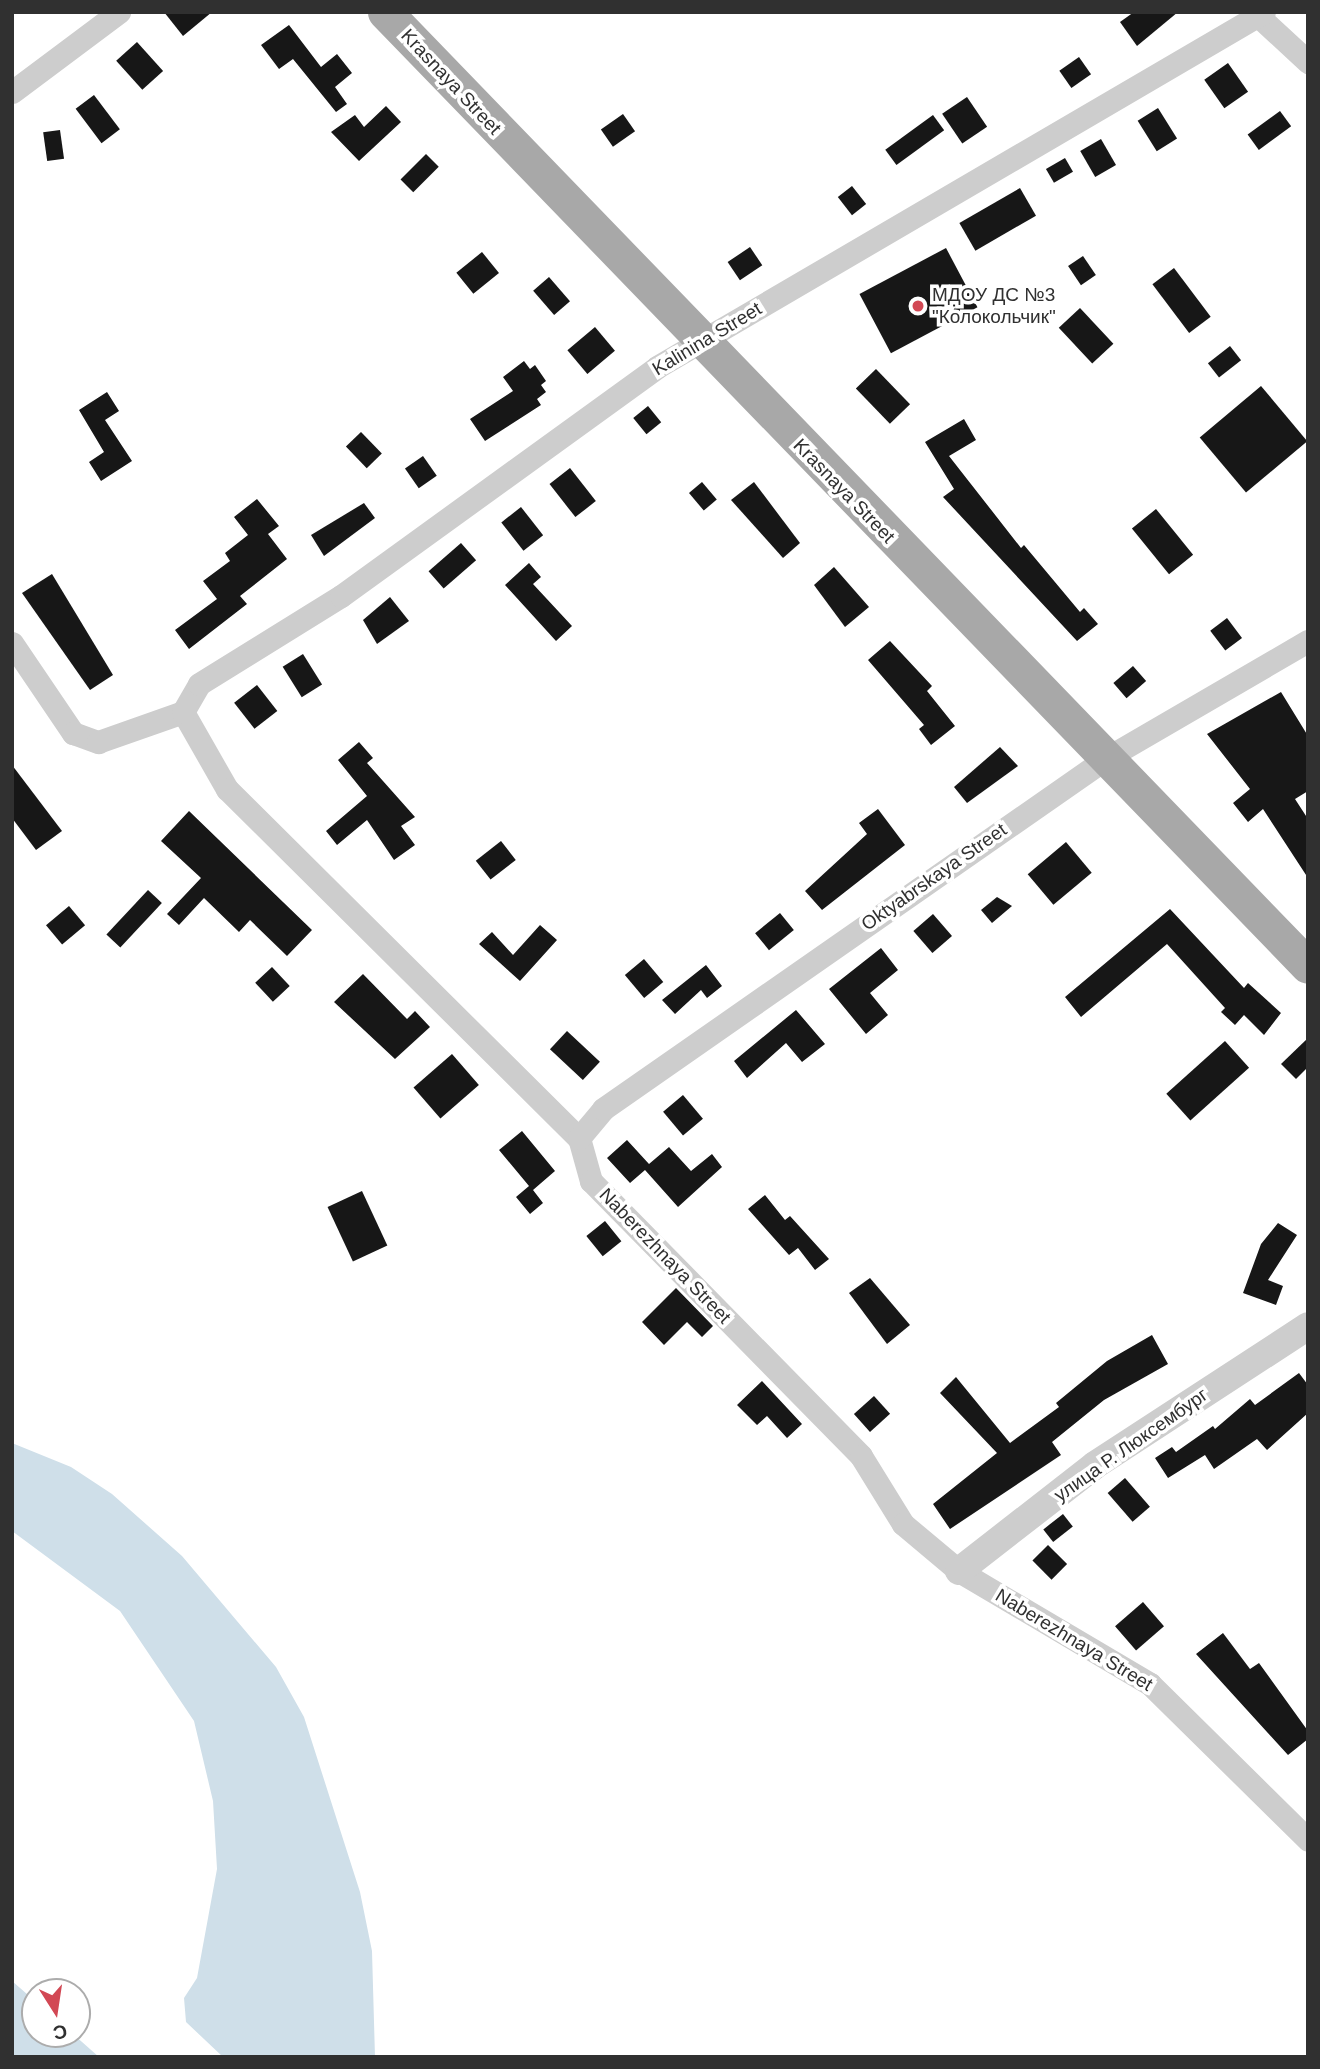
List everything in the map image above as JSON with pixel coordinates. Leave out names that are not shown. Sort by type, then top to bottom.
[{"type":"main road","name":"Krasnaya Street","points":[[385,12],[699,343],[1308,965]]},
{"type":"street","points":[[12,92],[120,12]]},
{"type":"street","points":[[1259,13],[1308,62]]},
{"type":"street","name":"Kalinina Street","points":[[183,712],[200,684],[341,596],[657,367],[1259,13]]},
{"type":"street","name":"Oktyabrskaya Street","points":[[579,1138],[603,1109],[1105,759],[1308,641]]},
{"type":"street","points":[[12,643],[73,733],[99,742],[183,712]]},
{"type":"street","name":"Naberezhnaya Street","points":[[183,712],[227,789],[263,828],[579,1138],[591,1181],[861,1456],[903,1524],[959,1571],[1150,1684],[1308,1840]]},
{"type":"street","name":"улица Р. Люксембург","points":[[959,1571],[1094,1465],[1308,1326]]},
{"type":"shaded area","points":[[12,1443],[71,1467],[112,1494],[182,1556],[276,1667],[304,1717],[360,1892],[372,1951],[375,2057],[223,2057],[186,2022],[184,1998],[197,1978],[217,1869],[213,1801],[194,1721],[120,1611],[12,1531]]},
{"type":"shaded area","points":[[12,1981],[21,1989],[21,2048],[89,2048],[99,2057],[12,2057]]},
{"type":"building","points":[[164,12],[212,12],[183,36]]},
{"type":"building","points":[[1134,12],[1178,12],[1137,46],[1120,22]]},
{"type":"building","points":[[289,25],[321,67],[337,54],[352,73],[335,87],[347,104],[336,112],[293,59],[279,69],[261,45]]},
{"type":"building","points":[[137,42],[163,71],[142,90],[116,61]]},
{"type":"building","points":[[1079,57],[1091,74],[1071,88],[1059,71]]},
{"type":"building","points":[[1228,63],[1248,92],[1224,108],[1204,80]]},
{"type":"building","points":[[94,95],[120,129],[102,143],[76,109]]},
{"type":"building","points":[[967,97],[987,127],[962,144],[942,114]]},
{"type":"building","points":[[386,106],[401,122],[359,161],[331,132],[355,115],[364,127]]},
{"type":"building","points":[[1158,108],[1177,139],[1157,151],[1138,121]]},
{"type":"building","points":[[1280,111],[1291,126],[1259,150],[1248,135]]},
{"type":"building","points":[[623,114],[635,131],[613,147],[601,129]]},
{"type":"building","points":[[933,115],[944,130],[896,165],[885,150]]},
{"type":"building","points":[[60,130],[64,159],[47,161],[43,132]]},
{"type":"building","points":[[1101,139],[1116,165],[1095,177],[1080,151]]},
{"type":"building","points":[[426,154],[439,167],[413,192],[401,179]]},
{"type":"building","points":[[1065,158],[1073,172],[1054,183],[1046,169]]},
{"type":"building","points":[[852,186],[866,204],[852,215],[838,197]]},
{"type":"building","points":[[1020,188],[1036,216],[975,251],[959,223]]},
{"type":"building","points":[[750,247],[762,265],[740,280],[728,262]]},
{"type":"building","points":[[946,248],[977,307],[891,353],[859,294]]},
{"type":"building","points":[[482,252],[499,273],[473,294],[456,273]]},
{"type":"building","points":[[1083,256],[1096,275],[1081,285],[1068,266]]},
{"type":"building","points":[[1174,268],[1211,317],[1189,333],[1152,284]]},
{"type":"building","points":[[549,277],[570,301],[554,315],[533,291]]},
{"type":"building","points":[[1080,308],[1113,344],[1092,364],[1059,328]]},
{"type":"building","points":[[595,327],[615,351],[587,374],[567,350]]},
{"type":"building","points":[[1230,346],[1241,360],[1219,377],[1208,363]]},
{"type":"building","points":[[524,361],[530,369],[535,365],[546,381],[541,385],[546,392],[537,399],[541,405],[485,441],[470,419],[513,391],[503,377]]},
{"type":"building","points":[[876,369],[910,404],[890,424],[856,388]]},
{"type":"building","points":[[1261,386],[1307,441],[1246,493],[1200,437]]},
{"type":"building","points":[[107,392],[119,411],[105,420],[132,461],[101,481],[89,462],[104,452],[79,410]]},
{"type":"building","points":[[648,406],[661,422],[646,434],[633,418]]},
{"type":"building","points":[[964,419],[976,440],[949,456],[1021,548],[1024,545],[1080,612],[1084,608],[1098,624],[1077,641],[943,497],[954,489],[925,442]]},
{"type":"building","points":[[361,432],[382,454],[367,468],[346,447]]},
{"type":"building","points":[[423,456],[437,476],[419,488],[405,469]]},
{"type":"building","points":[[570,468],[596,501],[575,517],[550,484]]},
{"type":"building","points":[[702,482],[717,500],[704,511],[689,493]]},
{"type":"building","points":[[754,482],[800,543],[783,558],[731,500]]},
{"type":"building","points":[[257,499],[279,526],[268,534],[287,559],[240,596],[247,604],[189,649],[175,630],[217,599],[203,581],[230,561],[225,553],[248,535],[234,517]]},
{"type":"building","points":[[364,503],[375,518],[324,556],[311,535]]},
{"type":"building","points":[[521,507],[543,535],[523,551],[501,522]]},
{"type":"building","points":[[1156,509],[1193,555],[1169,574],[1132,529]]},
{"type":"building","points":[[461,543],[476,560],[444,589],[429,571]]},
{"type":"building","points":[[529,563],[541,577],[533,584],[572,626],[556,641],[505,585]]},
{"type":"building","points":[[834,567],[869,607],[845,627],[814,585]]},
{"type":"building","points":[[52,574],[113,675],[90,690],[22,593]]},
{"type":"building","points":[[390,597],[409,621],[377,644],[363,620]]},
{"type":"building","points":[[1227,618],[1242,638],[1225,651],[1210,631]]},
{"type":"building","points":[[890,641],[932,686],[927,691],[955,726],[931,745],[919,729],[924,725],[868,660]]},
{"type":"building","points":[[303,654],[322,685],[302,697],[283,667]]},
{"type":"building","points":[[1133,666],[1146,681],[1126,698],[1113,683]]},
{"type":"building","points":[[257,685],[277,711],[254,729],[234,703]]},
{"type":"building","points":[[1281,692],[1308,736],[1308,791],[1295,799],[1308,819],[1308,878],[1263,809],[1248,822],[1233,803],[1250,789],[1207,734]]},
{"type":"building","points":[[359,742],[373,758],[367,763],[415,817],[401,826],[415,845],[394,860],[367,820],[337,845],[326,831],[367,796],[338,760]]},
{"type":"building","points":[[1000,747],[1018,766],[967,803],[954,787]]},
{"type":"building","points":[[12,765],[62,831],[36,850],[12,818]]},
{"type":"building","points":[[878,809],[905,845],[822,910],[805,891],[867,834],[859,823]]},
{"type":"building","points":[[189,811],[312,930],[287,956],[250,920],[239,932],[204,898],[179,925],[167,914],[201,878],[161,841]]},
{"type":"building","points":[[501,841],[516,860],[491,880],[476,861]]},
{"type":"building","points":[[1066,842],[1092,873],[1053,905],[1028,874]]},
{"type":"building","points":[[148,890],[162,903],[120,948],[106,935]]},
{"type":"building","points":[[997,897],[1012,906],[992,923],[981,910]]},
{"type":"building","points":[[69,906],[85,925],[62,944],[46,925]]},
{"type":"building","points":[[1170,909],[1244,988],[1248,983],[1281,1013],[1264,1035],[1244,1015],[1235,1025],[1221,1012],[1225,1008],[1167,944],[1081,1017],[1065,997]]},
{"type":"building","points":[[780,913],[794,930],[769,950],[755,933]]},
{"type":"building","points":[[933,914],[952,936],[932,953],[913,931]]},
{"type":"building","points":[[540,925],[557,940],[520,981],[479,944],[492,932],[513,955]]},
{"type":"building","points":[[881,948],[898,970],[870,993],[888,1015],[866,1034],[829,989]]},
{"type":"building","points":[[644,959],[663,982],[644,998],[625,975]]},
{"type":"building","points":[[706,965],[722,986],[707,998],[701,990],[675,1014],[662,1000]]},
{"type":"building","points":[[272,967],[290,986],[273,1002],[255,983]]},
{"type":"building","points":[[363,974],[407,1019],[415,1011],[430,1027],[395,1059],[334,1002]]},
{"type":"building","points":[[796,1010],[825,1044],[802,1062],[786,1043],[747,1078],[734,1061]]},
{"type":"building","points":[[567,1031],[600,1062],[583,1080],[550,1049]]},
{"type":"building","points":[[1308,1038],[1308,1067],[1296,1079],[1281,1064]]},
{"type":"building","points":[[1225,1041],[1249,1068],[1190,1121],[1166,1094]]},
{"type":"building","points":[[452,1054],[479,1085],[440,1118],[414,1087]]},
{"type":"building","points":[[683,1095],[703,1119],[683,1135],[663,1112]]},
{"type":"building","points":[[522,1131],[555,1171],[533,1190],[543,1203],[530,1214],[516,1197],[529,1186],[499,1150]]},
{"type":"building","points":[[627,1140],[649,1164],[669,1147],[691,1171],[712,1154],[722,1167],[678,1207],[645,1170],[630,1183],[607,1158]]},
{"type":"building","points":[[362,1191],[387,1245],[353,1261],[328,1207]]},
{"type":"building","points":[[765,1195],[785,1220],[790,1216],[829,1259],[815,1270],[798,1248],[789,1255],[748,1209]]},
{"type":"building","points":[[605,1221],[621,1241],[603,1256],[586,1236]]},
{"type":"building","points":[[1278,1223],[1297,1235],[1268,1280],[1283,1286],[1276,1305],[1243,1293],[1261,1244]]},
{"type":"building","points":[[870,1278],[910,1325],[887,1344],[849,1293]]},
{"type":"building","points":[[676,1288],[713,1326],[702,1337],[687,1322],[664,1345],[642,1322]]},
{"type":"building","points":[[1152,1335],[1168,1364],[1104,1400],[1052,1442],[1061,1455],[950,1529],[933,1504],[997,1453],[940,1393],[956,1377],[1010,1443],[1059,1407],[1056,1403],[1107,1361]]},
{"type":"building","points":[[1299,1373],[1308,1385],[1308,1413],[1267,1450],[1257,1439],[1214,1469],[1205,1455],[1168,1478],[1155,1458],[1172,1447],[1176,1452],[1213,1426],[1215,1429],[1250,1399],[1255,1405]]},
{"type":"building","points":[[762,1381],[802,1424],[787,1438],[767,1416],[757,1425],[737,1405]]},
{"type":"building","points":[[874,1396],[890,1414],[870,1432],[854,1414]]},
{"type":"building","points":[[1125,1478],[1150,1507],[1133,1522],[1108,1493]]},
{"type":"building","points":[[1063,1514],[1073,1527],[1053,1542],[1043,1529]]},
{"type":"building","points":[[1048,1545],[1067,1564],[1052,1580],[1032,1561]]},
{"type":"building","points":[[1143,1602],[1164,1626],[1136,1650],[1115,1626]]},
{"type":"building","points":[[1223,1633],[1250,1669],[1259,1663],[1308,1731],[1308,1739],[1288,1755],[1196,1654]]},
{"type":"place","name":"МДОУ ДС №3 \"Колокольчик\"","points":[[918,306]]}]
